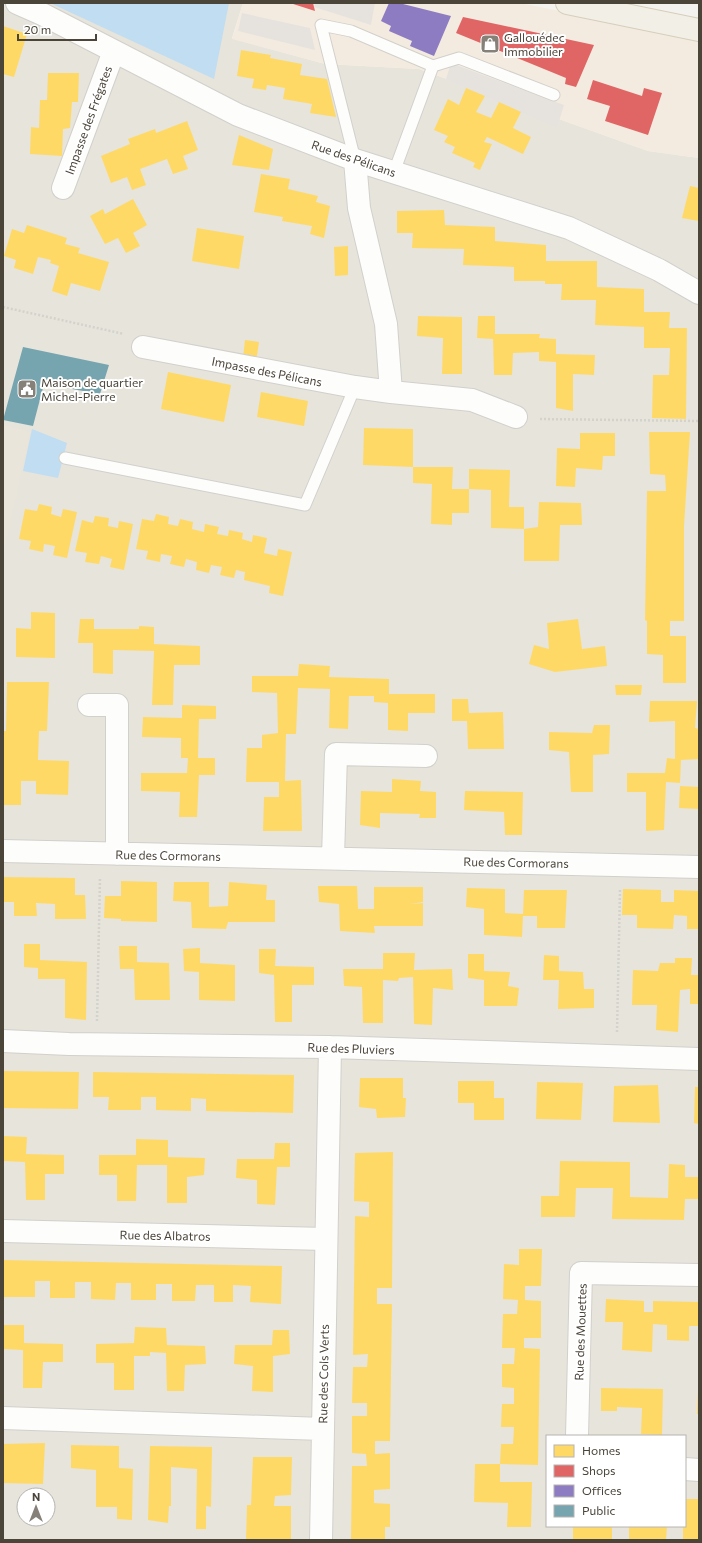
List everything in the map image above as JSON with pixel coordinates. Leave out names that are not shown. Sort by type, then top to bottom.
[{"type":"main road","points":[[567,3],[699,30]]},
{"type":"street","name":"Rue des Pélicans","points":[[17,3],[42,14],[238,115],[355,160],[569,228],[659,270],[699,293]]},
{"type":"street","name":"Impasse des Frégates","points":[[63,188],[114,51]]},
{"type":"street","points":[[355,160],[359,208],[386,324],[391,392]]},
{"type":"street","name":"Impasse des Pélicans","points":[[143,347],[355,387],[472,400],[516,417]]},
{"type":"street","points":[[89,705],[117,705],[117,854]]},
{"type":"street","points":[[333,858],[336,754],[426,756]]},
{"type":"street","name":"Rue des Cormorans","points":[[3,851],[699,867]]},
{"type":"street","name":"Rue des Pluviers","points":[[3,1041],[69,1044],[330,1047],[699,1059]]},
{"type":"street","name":"Rue des Cols Verts","points":[[3,1418],[323,1429],[330,1047]]},
{"type":"street","name":"Rue des Albatros","points":[[3,1231],[326,1239]]},
{"type":"street","name":"Rue des Mouettes","points":[[577,1435],[581,1273],[699,1275]]},
{"type":"street","points":[[321,1540],[323,1429]]},
{"type":"street","points":[[686,1469],[699,1470]]},
{"type":"lane","points":[[355,160],[321,25],[351,31],[433,66],[459,58],[554,96]]},
{"type":"lane","points":[[394,172],[433,66]]},
{"type":"lane","points":[[65,458],[305,505],[355,387]]},
{"type":"path","points":[[3,307],[140,337],[143,347]]},
{"type":"path","points":[[516,417],[699,422]]},
{"type":"path","points":[[97,1022],[100,875]]},
{"type":"path","points":[[617,1033],[620,886]]},
{"type":"shaded area","points":[[3,3],[243,3],[232,38],[325,64],[419,69],[648,151],[699,158],[699,1540],[3,1540]]},
{"type":"shaded area","points":[[243,3],[520,3],[699,39],[699,158],[648,151],[419,69],[325,64],[232,39]]},
{"type":"shaded area","points":[[315,3],[375,3],[371,25],[314,7]]},
{"type":"shaded area","points":[[242,13],[310,28],[315,50],[238,31]]},
{"type":"shaded area","points":[[451,63],[564,105],[557,128],[446,79]]},
{"type":"shaded area","points":[[3,425],[30,432],[3,555]]},
{"type":"water","points":[[50,3],[229,3],[214,79]]},
{"type":"water","points":[[32,429],[67,443],[58,478],[23,471]]},
{"type":"building: Homes","points":[[3,26],[27,34],[14,77],[3,74]]},
{"type":"building: Homes","points":[[241,50],[271,55],[270,58],[302,64],[300,75],[327,79],[336,117],[310,113],[312,104],[283,99],[285,88],[267,85],[266,90],[252,88],[254,79],[237,76]]},
{"type":"building: Homes","points":[[48,73],[79,73],[78,102],[72,102],[70,128],[63,129],[62,156],[30,154],[31,127],[39,128],[40,100],[47,100]]},
{"type":"building: Homes","points":[[466,88],[485,96],[476,112],[491,118],[499,102],[521,112],[513,128],[531,137],[523,154],[487,137],[484,142],[492,144],[480,170],[473,167],[475,163],[452,153],[455,147],[444,142],[448,136],[434,130],[448,99],[459,105]]},
{"type":"building: Homes","points":[[187,121],[198,150],[183,156],[188,169],[173,174],[167,159],[140,169],[146,185],[132,190],[127,177],[111,183],[101,156],[130,144],[128,139],[155,129],[156,133]]},
{"type":"building: Homes","points":[[239,135],[273,149],[269,170],[232,165]]},
{"type":"building: Homes","points":[[261,174],[290,179],[288,189],[318,196],[316,202],[330,206],[324,238],[310,234],[312,226],[282,221],[283,217],[254,212]]},
{"type":"building: Homes","points":[[690,186],[699,188],[699,221],[682,218]]},
{"type":"building: Homes","points":[[133,199],[147,225],[133,233],[140,246],[126,253],[118,238],[105,244],[90,216],[103,209],[105,214]]},
{"type":"building: Homes","points":[[444,210],[445,225],[495,227],[495,241],[546,245],[546,261],[597,261],[597,287],[644,289],[644,312],[670,312],[669,328],[687,328],[686,419],[652,418],[653,375],[669,375],[670,348],[644,348],[644,327],[595,325],[596,300],[561,300],[562,284],[545,284],[545,281],[514,281],[514,267],[463,265],[464,249],[412,248],[413,233],[397,233],[397,211]]},
{"type":"building: Homes","points":[[27,225],[67,238],[65,244],[80,248],[78,253],[109,262],[100,291],[71,283],[67,296],[52,291],[59,266],[50,263],[51,260],[38,257],[33,274],[14,268],[16,260],[4,256],[12,229],[24,233]]},
{"type":"building: Homes","points":[[197,228],[244,236],[239,269],[192,261]]},
{"type":"building: Homes","points":[[348,246],[348,275],[335,276],[334,247]]},
{"type":"building: Homes","points":[[418,316],[462,317],[462,374],[442,374],[443,338],[417,336]]},
{"type":"building: Homes","points":[[478,316],[495,316],[495,334],[540,334],[539,338],[556,339],[556,354],[595,355],[594,375],[573,374],[573,411],[556,408],[556,362],[539,361],[539,352],[513,353],[512,375],[494,375],[493,339],[477,338]]},
{"type":"building: Homes","points":[[245,340],[259,342],[256,362],[243,358]]},
{"type":"building: Homes","points":[[168,372],[231,385],[224,422],[161,409]]},
{"type":"building: Homes","points":[[261,392],[308,401],[304,426],[257,417]]},
{"type":"building: Homes","points":[[364,428],[413,429],[413,467],[363,465]]},
{"type":"building: Homes","points":[[649,432],[690,432],[684,526],[684,621],[670,621],[670,636],[686,636],[686,683],[663,683],[663,655],[647,654],[647,621],[645,620],[647,491],[666,491],[665,475],[650,474]]},
{"type":"building: Homes","points":[[580,433],[615,433],[615,456],[603,456],[602,470],[576,468],[575,487],[556,486],[557,448],[580,449]]},
{"type":"building: Homes","points":[[413,467],[453,467],[452,489],[469,489],[469,513],[452,513],[452,525],[431,524],[432,484],[413,483]]},
{"type":"building: Homes","points":[[469,469],[510,470],[509,507],[524,507],[524,529],[491,528],[491,490],[469,489]]},
{"type":"building: Homes","points":[[539,502],[581,503],[582,525],[560,525],[559,561],[524,561],[524,529],[538,527]]},
{"type":"building: Homes","points":[[39,504],[52,507],[51,514],[61,517],[63,509],[77,512],[67,558],[53,555],[55,546],[44,544],[43,552],[29,549],[31,541],[19,539],[25,509],[37,511]]},
{"type":"building: Homes","points":[[156,514],[169,517],[168,524],[178,526],[180,519],[193,522],[192,529],[204,532],[205,524],[219,527],[217,534],[228,536],[229,530],[243,533],[242,539],[252,542],[253,535],[267,538],[264,553],[277,556],[278,549],[292,552],[283,596],[269,593],[270,586],[244,580],[245,572],[236,570],[234,578],[220,575],[222,567],[211,565],[209,573],[196,570],[197,562],[186,559],[184,567],[170,564],[172,556],[161,554],[160,562],[146,559],[148,551],[136,549],[142,519],[154,521]]},
{"type":"building: Homes","points":[[95,516],[109,518],[108,526],[118,528],[119,521],[133,524],[124,570],[110,567],[112,559],[101,556],[99,564],[85,562],[87,553],[75,551],[82,520],[93,523]]},
{"type":"building: Homes","points":[[31,612],[55,613],[55,658],[16,657],[16,628],[31,629]]},
{"type":"building: Homes","points":[[80,619],[94,619],[94,629],[139,629],[139,626],[154,627],[154,644],[200,646],[200,665],[174,665],[173,705],[152,705],[154,651],[113,650],[113,674],[93,673],[93,643],[78,643]]},
{"type":"building: Homes","points":[[578,619],[582,649],[605,646],[607,666],[555,672],[529,664],[534,645],[549,649],[547,623]]},
{"type":"building: Homes","points":[[299,664],[330,666],[329,677],[389,679],[389,694],[435,694],[435,713],[408,713],[408,731],[388,730],[388,703],[374,702],[374,696],[349,696],[348,729],[329,728],[330,689],[298,688],[296,734],[286,734],[285,781],[301,780],[302,831],[263,831],[264,797],[279,797],[279,782],[246,782],[247,748],[262,748],[262,735],[278,733],[277,693],[252,692],[252,676],[298,676]]},
{"type":"building: Homes","points":[[7,682],[49,682],[47,731],[39,731],[38,760],[69,761],[68,795],[36,794],[36,781],[21,781],[21,805],[3,805],[3,731],[6,731]]},
{"type":"building: Homes","points":[[615,685],[642,685],[641,695],[616,695]]},
{"type":"building: Homes","points":[[452,699],[468,699],[469,713],[503,712],[504,749],[468,749],[467,721],[452,721]]},
{"type":"building: Homes","points":[[650,701],[697,701],[695,728],[699,729],[699,759],[681,760],[680,783],[666,782],[664,830],[646,831],[646,792],[627,792],[627,773],[665,773],[667,758],[675,759],[675,721],[649,722]]},
{"type":"building: Homes","points":[[182,705],[216,706],[216,719],[199,719],[198,758],[215,758],[215,775],[199,775],[197,817],[179,817],[180,792],[141,791],[141,773],[187,773],[188,758],[181,758],[181,738],[142,737],[143,717],[182,718]]},
{"type":"building: Homes","points":[[594,725],[610,725],[609,754],[593,755],[593,792],[571,792],[569,752],[549,750],[549,732],[592,733]]},
{"type":"building: Homes","points":[[392,779],[421,781],[420,791],[436,792],[436,818],[419,818],[420,814],[380,813],[380,828],[360,825],[361,791],[392,792]]},
{"type":"building: Homes","points":[[680,786],[699,787],[699,809],[679,808]]},
{"type":"building: Homes","points":[[465,791],[523,792],[522,835],[505,835],[504,812],[464,810]]},
{"type":"building: Homes","points":[[3,877],[75,878],[75,895],[85,895],[86,919],[55,919],[55,904],[36,903],[37,916],[14,916],[14,902],[3,902]]},
{"type":"building: Homes","points":[[121,881],[157,882],[157,922],[121,921],[121,919],[104,918],[105,896],[121,896]]},
{"type":"building: Homes","points":[[174,882],[209,882],[209,907],[228,906],[229,882],[267,885],[266,900],[275,900],[275,922],[228,922],[226,929],[192,928],[191,902],[173,901]]},
{"type":"building: Homes","points":[[318,886],[357,886],[358,909],[374,909],[374,887],[423,887],[423,902],[410,904],[423,903],[423,926],[374,926],[375,933],[340,931],[339,904],[319,902]]},
{"type":"building: Homes","points":[[467,888],[505,889],[505,913],[523,914],[524,890],[567,890],[565,928],[537,928],[537,916],[523,916],[522,937],[484,935],[484,909],[466,907]]},
{"type":"building: Homes","points":[[623,889],[661,890],[661,902],[674,902],[674,890],[699,891],[699,929],[687,929],[687,916],[674,915],[673,929],[637,928],[637,915],[622,915]]},
{"type":"building: Homes","points":[[24,944],[40,944],[40,960],[87,962],[86,1020],[65,1018],[65,979],[38,979],[38,968],[24,967]]},
{"type":"building: Homes","points":[[119,946],[137,946],[137,962],[169,963],[170,1000],[135,1000],[134,969],[120,969]]},
{"type":"building: Homes","points":[[200,948],[200,963],[235,965],[235,1001],[199,1000],[199,972],[184,971],[183,949]]},
{"type":"building: Homes","points":[[259,949],[276,949],[275,966],[314,967],[314,985],[292,985],[292,1022],[275,1022],[274,975],[259,973]]},
{"type":"building: Homes","points":[[383,953],[415,953],[414,970],[452,969],[453,990],[433,988],[432,1025],[414,1024],[413,977],[399,978],[398,981],[383,980],[383,1023],[363,1023],[362,987],[344,986],[343,969],[383,969]]},
{"type":"building: Homes","points":[[468,954],[484,954],[484,971],[510,972],[508,986],[519,988],[517,1006],[484,1006],[484,980],[468,978]]},
{"type":"building: Homes","points":[[544,955],[559,956],[559,971],[583,972],[584,989],[594,989],[594,1008],[558,1009],[559,980],[543,980]]},
{"type":"building: Homes","points":[[675,958],[692,958],[691,975],[699,975],[699,1004],[690,1004],[690,989],[680,990],[678,1032],[656,1030],[657,1005],[632,1005],[633,970],[658,971],[660,963],[675,963]]},
{"type":"building: Homes","points":[[3,1071],[79,1072],[78,1109],[3,1108]]},
{"type":"building: Homes","points":[[93,1072],[294,1075],[293,1113],[206,1111],[206,1099],[191,1098],[191,1111],[156,1110],[156,1097],[141,1097],[141,1110],[108,1110],[109,1097],[93,1097]]},
{"type":"building: Homes","points":[[360,1078],[403,1078],[403,1098],[406,1098],[405,1117],[377,1118],[376,1109],[359,1107]]},
{"type":"building: Homes","points":[[458,1081],[494,1081],[494,1098],[504,1098],[504,1120],[474,1120],[474,1103],[458,1103]]},
{"type":"building: Homes","points":[[537,1082],[583,1083],[581,1120],[536,1119]]},
{"type":"building: Homes","points":[[658,1085],[660,1123],[613,1122],[614,1086]]},
{"type":"building: Homes","points":[[695,1087],[699,1087],[699,1124],[694,1123]]},
{"type":"building: Homes","points":[[3,1136],[27,1137],[26,1154],[64,1155],[64,1174],[45,1174],[45,1200],[26,1200],[25,1162],[3,1161]]},
{"type":"building: Homes","points":[[136,1139],[168,1140],[168,1157],[205,1158],[204,1175],[187,1177],[187,1203],[167,1203],[167,1165],[137,1165],[136,1201],[117,1201],[117,1175],[99,1175],[99,1155],[136,1155]]},
{"type":"building: Homes","points":[[275,1143],[290,1143],[290,1167],[277,1167],[275,1205],[257,1204],[257,1180],[236,1178],[237,1159],[274,1159]]},
{"type":"building: Homes","points":[[393,1152],[392,1288],[377,1288],[377,1304],[392,1304],[390,1441],[375,1441],[375,1454],[390,1453],[390,1489],[374,1490],[374,1503],[390,1504],[390,1527],[385,1527],[385,1540],[351,1540],[352,1466],[367,1466],[366,1454],[352,1453],[352,1416],[367,1416],[367,1403],[352,1403],[353,1367],[367,1367],[368,1354],[353,1355],[355,1216],[369,1217],[369,1202],[354,1201],[355,1153]]},
{"type":"building: Homes","points":[[560,1161],[630,1162],[630,1197],[668,1198],[669,1164],[685,1165],[685,1177],[699,1177],[699,1199],[685,1199],[684,1220],[612,1219],[613,1188],[576,1188],[575,1217],[541,1217],[541,1196],[559,1196]]},
{"type":"building: Homes","points":[[519,1249],[542,1249],[541,1286],[525,1286],[525,1300],[541,1301],[541,1338],[524,1338],[524,1348],[540,1349],[538,1465],[500,1464],[501,1444],[513,1444],[514,1427],[501,1427],[502,1404],[514,1404],[514,1388],[502,1387],[502,1364],[514,1364],[515,1348],[502,1348],[503,1314],[517,1314],[518,1300],[503,1299],[504,1264],[519,1265]]},
{"type":"building: Homes","points":[[3,1260],[282,1266],[281,1304],[250,1302],[251,1286],[233,1285],[233,1302],[214,1302],[214,1285],[196,1285],[195,1301],[172,1301],[172,1284],[156,1284],[156,1300],[131,1300],[131,1283],[116,1283],[115,1300],[91,1299],[91,1282],[75,1282],[75,1298],[50,1298],[50,1281],[35,1281],[35,1297],[3,1297]]},
{"type":"building: Homes","points":[[606,1299],[644,1301],[644,1312],[653,1312],[653,1301],[699,1302],[699,1326],[689,1326],[689,1341],[667,1340],[667,1325],[653,1324],[652,1352],[622,1350],[623,1322],[605,1322]]},
{"type":"building: Homes","points":[[3,1325],[24,1325],[24,1343],[63,1344],[63,1362],[43,1362],[42,1388],[23,1388],[23,1350],[3,1349]]},
{"type":"building: Homes","points":[[135,1327],[166,1328],[167,1345],[205,1346],[206,1364],[185,1365],[184,1391],[167,1391],[166,1353],[150,1352],[150,1356],[134,1356],[134,1390],[114,1390],[114,1363],[96,1363],[96,1344],[134,1343]]},
{"type":"building: Homes","points":[[273,1330],[289,1330],[290,1354],[273,1356],[273,1392],[252,1391],[253,1366],[234,1364],[235,1345],[272,1345]]},
{"type":"building: Homes","points":[[601,1388],[663,1389],[662,1435],[641,1434],[642,1408],[617,1407],[617,1411],[601,1411]]},
{"type":"building: Homes","points":[[698,1391],[699,1414],[697,1414]]},
{"type":"building: Homes","points":[[45,1443],[43,1484],[3,1483],[3,1444]]},
{"type":"building: Homes","points":[[71,1445],[119,1446],[119,1468],[133,1469],[132,1520],[117,1519],[117,1507],[96,1507],[96,1470],[71,1468]]},
{"type":"building: Homes","points":[[150,1446],[212,1447],[211,1507],[206,1506],[206,1529],[196,1529],[197,1469],[171,1467],[171,1506],[169,1506],[168,1523],[148,1520]]},
{"type":"building: Homes","points":[[253,1457],[292,1457],[291,1495],[275,1496],[274,1506],[291,1506],[291,1540],[246,1540],[247,1505],[251,1505]]},
{"type":"building: Homes","points":[[475,1464],[500,1464],[500,1482],[532,1482],[531,1527],[507,1527],[508,1503],[474,1502]]},
{"type":"building: Homes","points":[[686,1499],[699,1499],[699,1540],[683,1540],[683,1527],[686,1527]]},
{"type":"building: Homes","points":[[573,1527],[612,1527],[612,1540],[573,1540]]},
{"type":"building: Homes","points":[[629,1527],[667,1527],[666,1540],[629,1540]]},
{"type":"building: Shops","points":[[290,3],[313,3],[315,11]]},
{"type":"building: Shops","points":[[463,17],[594,45],[576,87],[565,84],[566,78],[456,33]]},
{"type":"building: Shops","points":[[593,80],[642,96],[644,88],[662,93],[648,135],[605,121],[610,106],[587,99]]},
{"type":"building: Offices","points":[[389,3],[399,3],[451,16],[434,56],[410,46],[412,41],[389,31],[391,26],[381,21]]},
{"type":"building: Public","name":"Maison de quartier Michel-Pierre","points":[[23,347],[109,365],[100,394],[44,384],[33,426],[3,420]]},
{"type":"place","name":"Gallouédec Immobilier","points":[[490,44]]},
{"type":"place","name":"Maison de quartier Michel-Pierre","points":[[27,389]]}]
